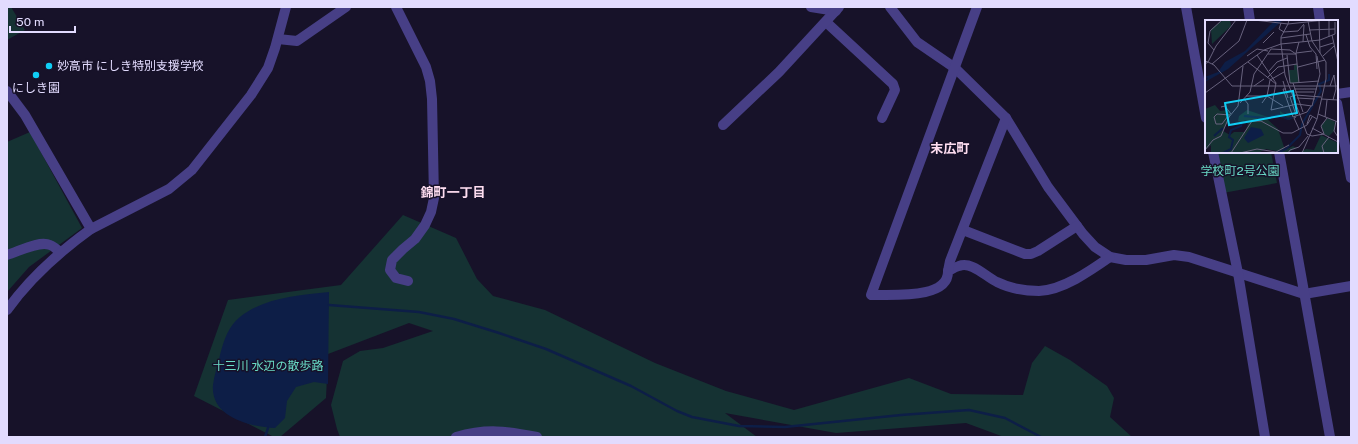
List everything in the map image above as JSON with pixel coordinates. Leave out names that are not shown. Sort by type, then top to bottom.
[{"type":"street","points":[[7,310],[33,278],[60,252],[91,229],[169,189],[192,170],[251,95],[268,68],[278,39],[286,7]]},
{"type":"street","points":[[278,39],[297,41],[346,7]]},
{"type":"street","points":[[396,7],[426,67],[430,81],[432,98],[434,198],[431,212],[415,239],[392,260],[390,270],[396,278],[408,281]]},
{"type":"street","points":[[811,7],[838,9]]},
{"type":"street","points":[[890,7],[917,42],[955,68],[1006,118],[1048,187],[1077,226],[1095,247],[1110,257],[1126,260],[1146,260],[1181,256],[1304,294],[1351,286]]},
{"type":"street","points":[[977,7],[871,294],[922,294],[942,286],[948,277],[950,261],[1006,118]]},
{"type":"street","points":[[1186,7],[1205,112]]},
{"type":"street","points":[[1248,7],[1250,20]]},
{"type":"street","points":[[1318,7],[1320,20]]},
{"type":"street","points":[[723,125],[778,72],[838,9]]},
{"type":"street","points":[[826,22],[893,84],[895,90],[882,118]]},
{"type":"street","points":[[7,91],[25,115],[91,229]]},
{"type":"street","points":[[1338,94],[1351,92]]},
{"type":"street","points":[[1338,108],[1351,178]]},
{"type":"street","points":[[1213,153],[1238,274],[1265,437]]},
{"type":"street","points":[[1279,153],[1330,437]]},
{"type":"street","points":[[963,230],[1024,254],[1031,254],[1077,226]]},
{"type":"street","points":[[7,255],[35,245],[44,244],[51,245],[60,252]]},
{"type":"street","points":[[948,271],[960,265],[967,265],[983,272],[998,283],[1020,289],[1039,291],[1053,289],[1084,274],[1110,257]]},
{"type":"street","points":[[456,437],[470,433],[493,430],[502,430],[537,437]]},
{"type":"green space","points":[[7,7],[11,7],[25,30],[7,40]]},
{"type":"green space","points":[[30,132],[82,228],[29,267],[7,292],[7,142]]},
{"type":"green space","name":"学校町2号公園","points":[[1215,153],[1271,153],[1277,183],[1223,193]]},
{"type":"green space","name":"十三川 水辺の散歩路","points":[[403,215],[456,238],[477,279],[493,296],[545,310],[655,363],[726,391],[794,410],[909,378],[951,394],[1023,395],[1032,363],[1045,346],[1070,360],[1107,386],[1114,398],[1110,417],[1132,437],[1004,437],[966,423],[836,433],[725,413],[757,437],[340,437],[331,405],[343,361],[360,351],[383,348],[433,331],[409,323],[328,354],[326,398],[280,437],[274,437],[194,396],[228,300],[341,285]]},
{"type":"water","points":[[329,292],[328,384],[314,382],[296,387],[287,401],[285,418],[275,428],[244,422],[225,412],[218,405],[214,396],[213,385],[224,342],[236,321],[247,312],[266,303],[308,294]]},
{"type":"waterway","points":[[329,305],[419,312],[454,319],[546,349],[631,386],[677,411],[692,417],[739,426],[785,427],[901,415],[969,410],[1005,418],[1041,437]]},
{"type":"waterway","points":[[265,437],[268,428]]},
{"type":"place","name":"妙高市 にしき特別支援学校","points":[[49,66]]},
{"type":"place","name":"にしき園","points":[[36,75]]},
{"type":"district","name":"末広町","points":[[950,148]]},
{"type":"district","name":"錦町一丁目","points":[[453,192]]}]
